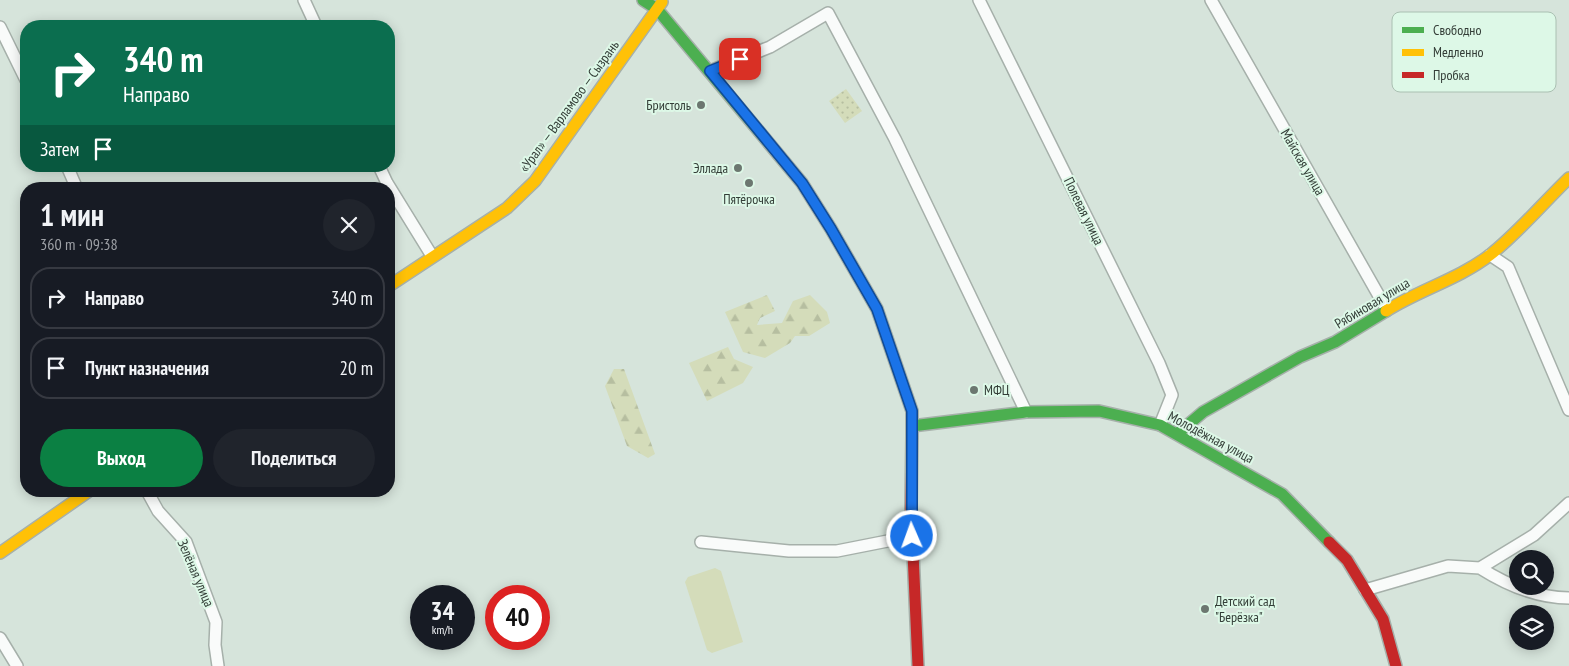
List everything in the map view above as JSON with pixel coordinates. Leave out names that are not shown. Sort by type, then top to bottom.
[{"type":"street","points":[[304,0],[313,20]]},
{"type":"street","points":[[643,0],[660,5],[710,71],[802,183],[856,270],[877,309],[912,411],[912,536],[918,666]]},
{"type":"street","name":"Полевая улица","points":[[979,0],[1159,363],[1172,395],[1160,425]]},
{"type":"street","name":"Майская улица","points":[[1211,0],[1387,310]]},
{"type":"street","name":"«Урал» — Варламово — Сызрань","points":[[395,282],[507,208],[535,181],[660,5]]},
{"type":"street","points":[[710,71],[770,47],[828,13],[895,139],[1026,412]]},
{"type":"street","points":[[0,27],[20,68]]},
{"type":"street","name":"Рябиновая улица","points":[[1177,434],[1203,412],[1300,357],[1335,342],[1410,296],[1462,273],[1490,254],[1569,178]]},
{"type":"street","points":[[395,196],[432,256]]},
{"type":"street","points":[[1490,254],[1508,267],[1569,410]]},
{"type":"street","name":"Молодёжная улица","points":[[912,426],[1026,412],[1099,412],[1160,425],[1282,494],[1347,560],[1383,619],[1396,666]]},
{"type":"street","points":[[0,553],[80,497]]},
{"type":"street","name":"Зелёная улица","points":[[150,497],[158,510],[186,542],[216,622],[215,645],[218,666]]},
{"type":"street","points":[[1480,568],[1534,535],[1569,504]]},
{"type":"street","points":[[701,542],[789,551],[837,551],[912,536]]},
{"type":"street","points":[[1365,590],[1448,566],[1480,568],[1508,586],[1554,598],[1569,598]]},
{"type":"street","points":[[0,638],[17,666]]},
{"type":"green space","points":[[846,89],[862,111],[845,123],[829,101]]},
{"type":"green space","points":[[767,295],[775,311],[760,318],[757,325],[782,323],[793,301],[810,295],[827,312],[830,323],[809,336],[795,336],[790,343],[765,358],[743,352],[725,312]]},
{"type":"green space","points":[[728,347],[734,359],[753,367],[743,383],[707,401],[689,363]]},
{"type":"green space","points":[[614,369],[624,369],[655,454],[648,458],[627,446],[605,386]]},
{"type":"green space","points":[[715,568],[721,571],[743,642],[712,653],[707,650],[685,582],[688,577]]},
{"type":"traffic: fast","points":[[643,0],[657,9],[802,183],[831,229],[877,309],[912,411],[912,436]]},
{"type":"traffic: fast","points":[[1177,434],[1203,412],[1300,357],[1335,342],[1386,311]]},
{"type":"traffic: fast","points":[[912,426],[1026,412],[1099,411],[1160,425],[1282,494],[1329,542]]},
{"type":"traffic: slow","points":[[395,282],[507,208],[535,181],[662,2]]},
{"type":"traffic: slow","points":[[1386,311],[1452,278],[1490,255],[1520,228],[1569,178]]},
{"type":"traffic: slow","points":[[0,553],[80,497]]},
{"type":"traffic: jam","points":[[912,436],[911,508],[918,666]]},
{"type":"traffic: jam","points":[[1329,542],[1347,560],[1383,619],[1396,666]]},
{"type":"place","name":"Бристоль","points":[[701,105]]},
{"type":"place","name":"Эллада","points":[[738,168]]},
{"type":"place","name":"Пятёрочка","points":[[749,183]]},
{"type":"place","name":"МФЦ","points":[[974,390]]},
{"type":"place","name":"Детский сад \"Берёзка\"","points":[[1205,609]]},
{"type":"route","points":[[740,59],[710,71],[802,183],[856,270],[877,309],[889,341],[912,411],[912,536]]}]
